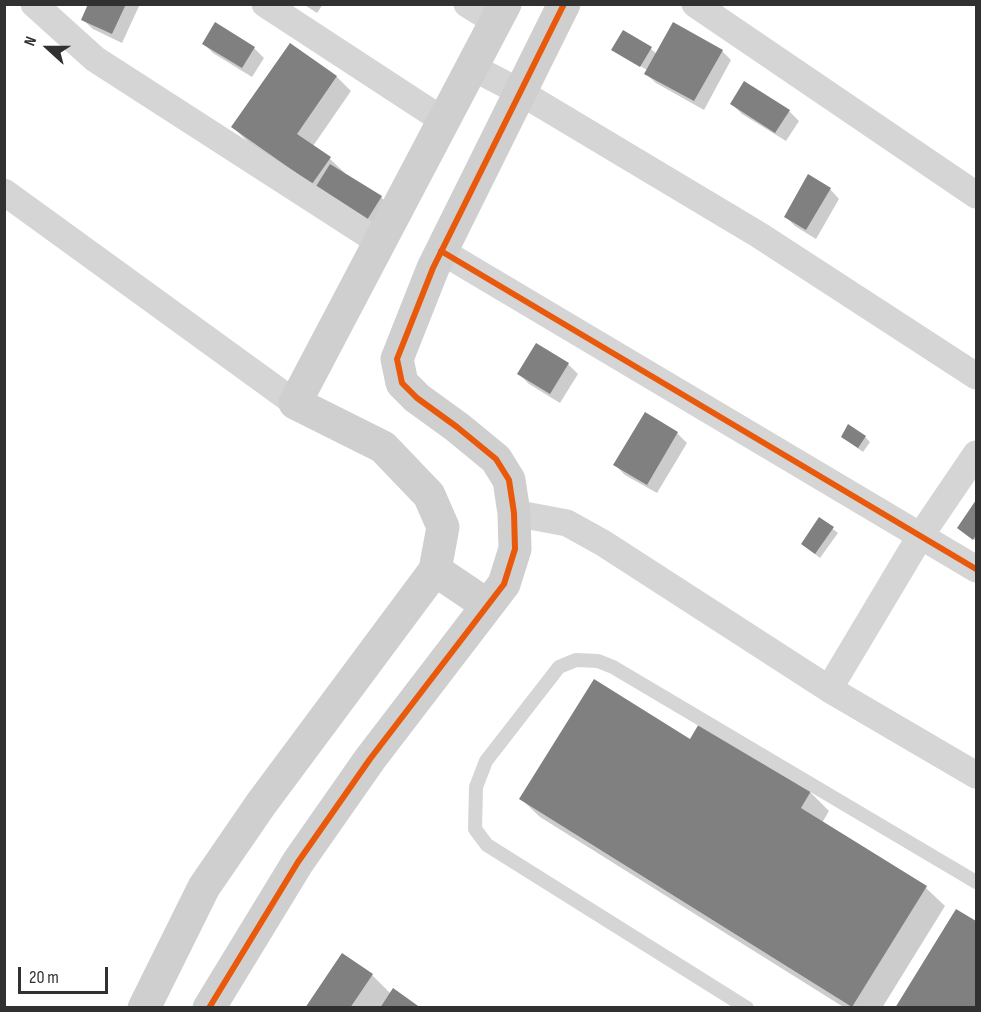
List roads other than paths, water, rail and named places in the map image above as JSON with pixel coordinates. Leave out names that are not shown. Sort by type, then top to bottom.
[{"type":"street","points":[[34,4],[95,59],[379,242]]},
{"type":"street","points":[[265,4],[444,121]]},
{"type":"street","points":[[295,403],[500,13],[467,4]]},
{"type":"street","points":[[209,1008],[305,852],[370,759],[504,584],[516,549],[509,480],[496,459],[417,398],[402,383],[397,359],[441,251],[564,4]]},
{"type":"street","points":[[695,4],[976,195]]},
{"type":"street","points":[[472,67],[520,92],[759,235],[976,376]]},
{"type":"street","points":[[4,192],[295,403],[383,447],[429,495],[443,527],[435,570],[261,804],[204,887],[144,1008]]},
{"type":"street","points":[[441,251],[976,568]]},
{"type":"street","points":[[829,689],[921,535],[976,454]]},
{"type":"street","points":[[514,513],[567,524],[585,533],[829,689],[976,775]]},
{"type":"street","points":[[435,570],[487,605]]},
{"type":"lane","points":[[747,1008],[487,845],[475,829],[476,787],[486,760],[559,667],[576,660],[598,661],[613,667],[976,882]]}]
